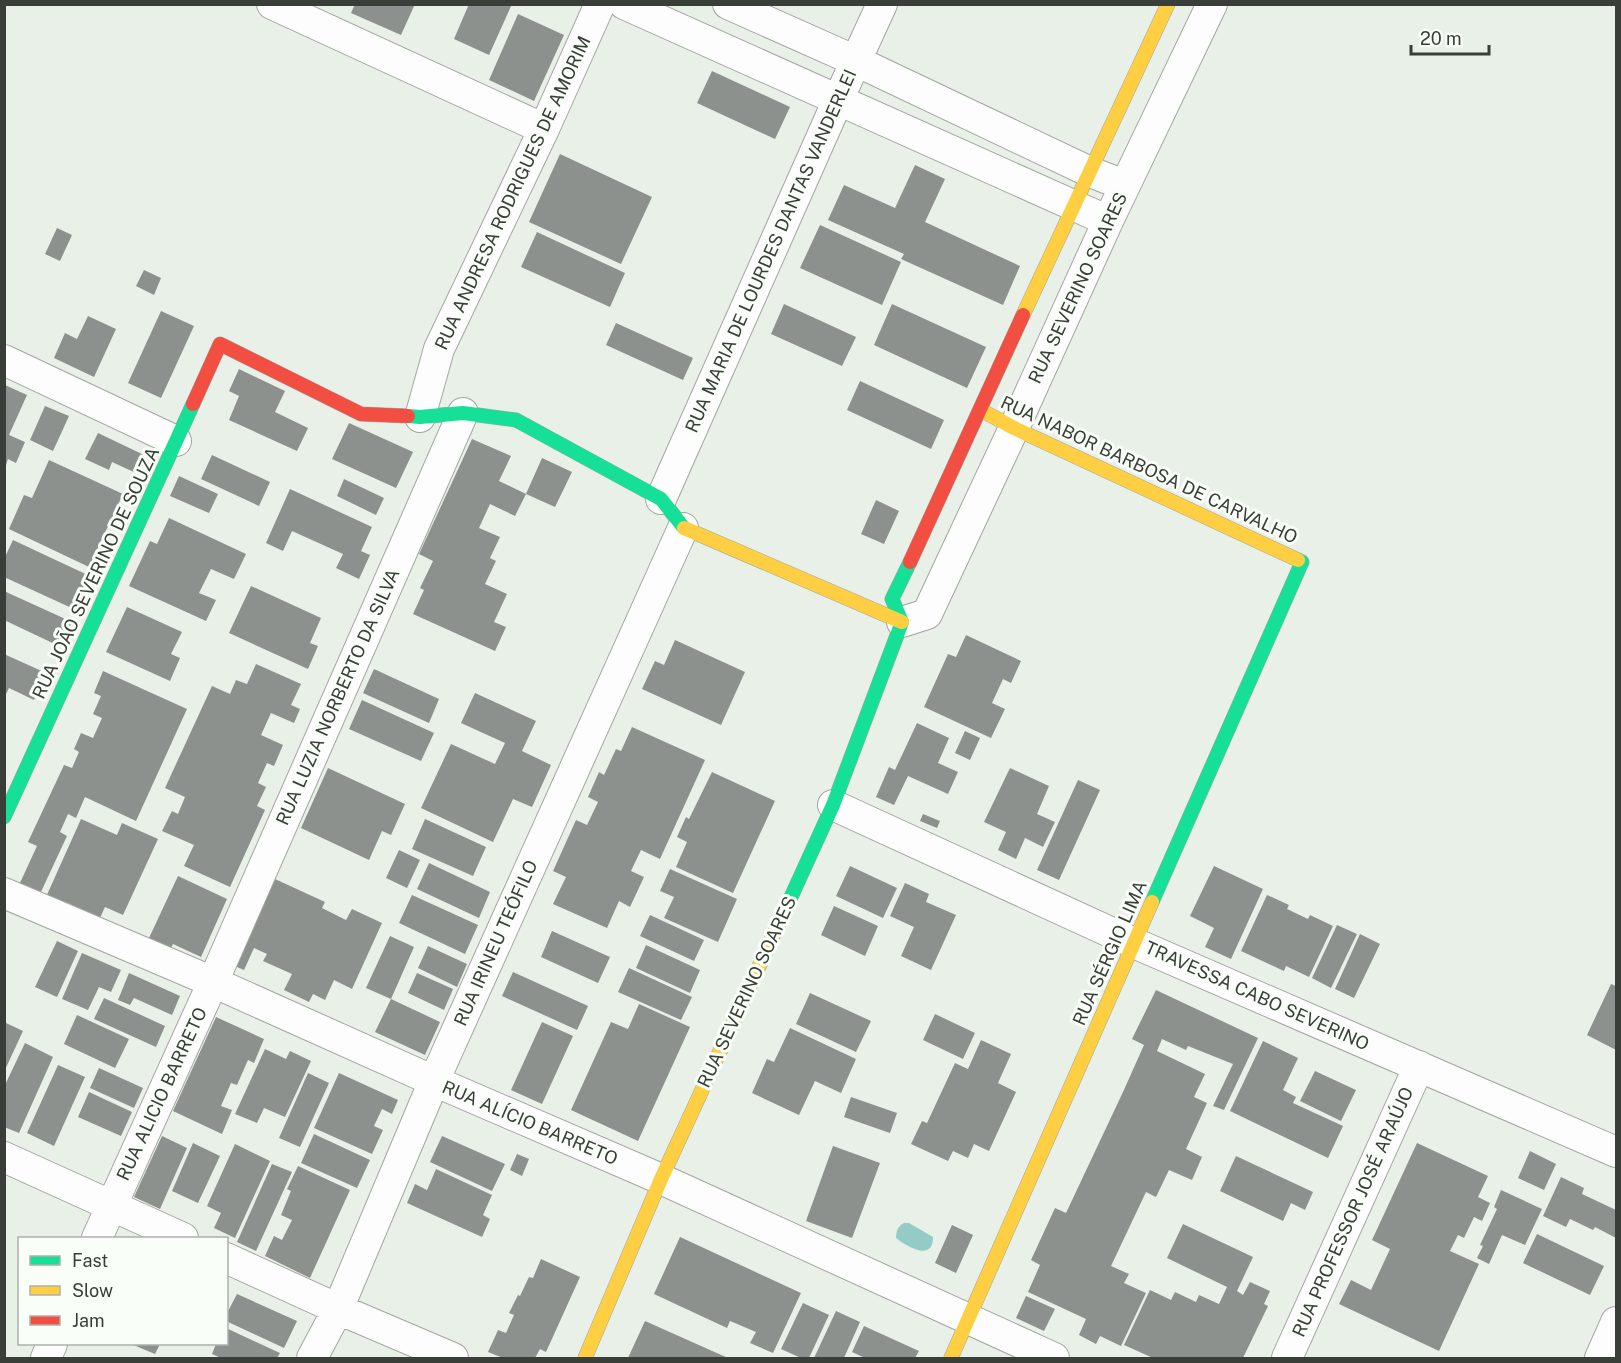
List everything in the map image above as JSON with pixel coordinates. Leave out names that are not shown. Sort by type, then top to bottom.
[{"type":"street","points":[[272,4],[311,12],[544,129]]},
{"type":"street","name":"RUA ANDRESA RODRIGUES DE AMORIM","points":[[420,417],[439,350],[544,129],[600,4]]},
{"type":"street","points":[[624,4],[1108,221]]},
{"type":"street","points":[[728,4],[1125,186]]},
{"type":"street","name":"RUA MARIA DE LOURDES DANTAS VANDERLEI","points":[[661,499],[882,4]]},
{"type":"street","name":"RUA SEVERINO SOARES","points":[[585,1359],[661,1179],[833,805],[902,622],[892,599],[981,410],[1088,171],[1168,4]]},
{"type":"street","name":"RUA SEVERINO SOARES","points":[[902,622],[927,614],[1108,221],[1212,4]]},
{"type":"street","name":"RUA JOÃO SEVERINO DE SOUZA","points":[[4,817],[220,344],[361,414],[420,417]]},
{"type":"street","points":[[4,360],[176,441]]},
{"type":"street","name":"RUA NABOR BARBOSA DE CARVALHO","points":[[981,410],[1014,428],[1302,562]]},
{"type":"street","points":[[420,417],[463,413],[516,420],[661,499],[683,528],[902,622]]},
{"type":"street","name":"RUA LUZIA NORBERTO DA SILVA","points":[[213,982],[463,413]]},
{"type":"street","name":"RUA IRINEU TEÓFILO","points":[[312,1359],[338,1309],[434,1081],[683,528]]},
{"type":"street","name":"RUA SÉRGIO LIMA","points":[[951,1359],[1302,562]]},
{"type":"street","name":"TRAVESSA CABO SEVERINO","points":[[833,805],[1134,943],[1617,1152]]},
{"type":"street","name":"RUA ALÍCIO BARRETO","points":[[4,892],[661,1179],[1054,1359]]},
{"type":"street","name":"RUA ALICIO BARRETO","points":[[111,1206],[213,982]]},
{"type":"street","name":"RUA PROFESSOR JOSÉ ARAÚJO","points":[[1287,1359],[1419,1066]]},
{"type":"street","points":[[4,1157],[179,1237]]},
{"type":"street","points":[[98,1237],[111,1206]]},
{"type":"street","points":[[228,1259],[453,1359]]},
{"type":"street","points":[[1600,1359],[1617,1322]]},
{"type":"street","points":[[46,1359],[52,1345]]},
{"type":"water","points":[[904,1223],[909,1223],[933,1237],[929,1249],[924,1251],[913,1248],[896,1238],[898,1229]]},
{"type":"building","points":[[355,4],[415,4],[401,35],[351,13]]},
{"type":"building","points":[[469,4],[512,4],[489,55],[454,39]]},
{"type":"building","points":[[518,14],[564,35],[534,101],[489,80]]},
{"type":"building","points":[[712,71],[790,107],[775,139],[697,103]]},
{"type":"building","points":[[560,154],[652,197],[621,264],[529,222]]},
{"type":"building","points":[[915,165],[945,179],[925,222],[1020,266],[1003,305],[901,259],[904,254],[828,220],[844,185],[895,208]]},
{"type":"building","points":[[820,225],[901,262],[882,305],[800,268]]},
{"type":"building","points":[[57,228],[72,235],[60,261],[45,254]]},
{"type":"building","points":[[537,232],[625,273],[610,307],[521,267]]},
{"type":"building","points":[[144,270],[161,278],[154,295],[136,286]]},
{"type":"building","points":[[784,304],[856,337],[842,366],[771,334]]},
{"type":"building","points":[[892,304],[986,347],[967,388],[874,345]]},
{"type":"building","points":[[161,311],[194,326],[161,398],[128,383]]},
{"type":"building","points":[[88,316],[116,329],[94,377],[54,358],[65,333],[77,339]]},
{"type":"building","points":[[616,323],[693,358],[683,380],[606,345]]},
{"type":"building","points":[[239,369],[285,391],[275,412],[308,428],[297,451],[229,420],[239,396],[229,391]]},
{"type":"building","points":[[860,381],[944,420],[931,449],[847,410]]},
{"type":"building","points":[[5,385],[27,395],[9,435],[25,442],[16,463],[8,459],[5,468]]},
{"type":"building","points":[[45,406],[69,416],[53,451],[30,440]]},
{"type":"building","points":[[349,423],[413,452],[396,488],[332,459]]},
{"type":"building","points":[[98,433],[144,455],[136,473],[112,462],[109,470],[85,459]]},
{"type":"building","points":[[472,439],[511,456],[499,481],[526,494],[515,516],[490,504],[479,528],[500,537],[490,558],[496,561],[485,584],[507,594],[494,622],[506,627],[495,651],[413,614],[424,590],[420,588],[433,561],[419,554]]},
{"type":"building","points":[[212,455],[270,482],[259,506],[201,479]]},
{"type":"building","points":[[542,458],[572,472],[555,507],[526,494]]},
{"type":"building","points":[[49,460],[123,494],[89,567],[9,529],[24,495],[32,498]]},
{"type":"building","points":[[179,476],[218,494],[209,513],[170,496]]},
{"type":"building","points":[[344,479],[384,498],[376,515],[337,496]]},
{"type":"building","points":[[290,489],[372,527],[361,551],[370,555],[359,579],[336,568],[343,554],[292,531],[283,551],[266,543]]},
{"type":"building","points":[[876,500],[899,511],[884,544],[861,534]]},
{"type":"building","points":[[169,518],[246,554],[234,579],[211,569],[199,593],[216,600],[206,621],[129,586],[150,541],[157,544]]},
{"type":"building","points":[[13,540],[92,577],[76,610],[4,577],[4,559]]},
{"type":"building","points":[[251,586],[321,618],[310,643],[318,646],[308,669],[229,633]]},
{"type":"building","points":[[4,591],[72,622],[61,647],[4,620]]},
{"type":"building","points":[[127,607],[182,632],[171,654],[180,658],[170,681],[106,652]]},
{"type":"building","points":[[966,635],[1021,661],[1011,683],[1003,679],[992,703],[1005,709],[991,738],[924,707],[948,654],[956,657]]},
{"type":"building","points":[[675,640],[745,672],[721,725],[642,689],[655,661],[664,665]]},
{"type":"building","points":[[4,654],[46,673],[34,700],[9,688],[4,698]]},
{"type":"building","points":[[256,664],[301,684],[291,705],[300,709],[294,723],[271,713],[261,735],[283,745],[274,766],[267,763],[258,783],[266,787],[257,806],[265,810],[230,887],[184,866],[194,845],[162,831],[172,811],[178,814],[185,797],[165,788],[212,686],[230,694],[236,680],[247,684]]},
{"type":"building","points":[[374,669],[439,699],[429,723],[363,693]]},
{"type":"building","points":[[103,671],[187,709],[136,821],[85,797],[76,818],[68,814],[60,832],[67,836],[40,894],[19,885],[37,846],[28,842],[64,765],[72,768],[79,752],[74,749],[81,733],[93,738],[102,718],[93,714],[101,696],[94,693]]},
{"type":"building","points":[[475,693],[536,721],[522,751],[551,765],[532,807],[513,799],[493,842],[421,808],[451,744],[495,764],[505,743],[461,723]]},
{"type":"building","points":[[362,700],[434,733],[421,761],[349,729]]},
{"type":"building","points":[[917,723],[949,738],[938,763],[958,772],[948,794],[908,776],[894,805],[876,797],[889,767],[895,770]]},
{"type":"building","points":[[632,727],[705,760],[660,859],[641,850],[631,871],[644,877],[630,907],[619,901],[607,928],[553,904],[566,877],[553,871],[576,820],[587,825],[598,802],[588,797],[599,772],[604,775],[616,749],[621,751]]},
{"type":"building","points":[[965,731],[980,738],[970,760],[955,753]]},
{"type":"building","points":[[328,768],[405,804],[391,835],[382,831],[369,860],[301,828]]},
{"type":"building","points":[[1010,768],[1049,786],[1037,814],[1055,822],[1043,847],[1025,838],[1016,859],[998,850],[1006,832],[984,822]]},
{"type":"building","points":[[712,772],[775,801],[733,893],[676,867],[687,842],[677,837],[686,817],[689,819]]},
{"type":"building","points":[[1078,780],[1100,790],[1059,880],[1037,870]]},
{"type":"building","points":[[923,814],[940,821],[937,828],[920,821]]},
{"type":"building","points":[[81,819],[117,835],[122,823],[158,839],[123,915],[105,907],[100,918],[68,903],[66,906],[46,897]]},
{"type":"building","points":[[425,819],[486,847],[473,876],[412,849]]},
{"type":"building","points":[[399,850],[420,860],[407,888],[386,878]]},
{"type":"building","points":[[429,863],[490,892],[479,918],[417,889]]},
{"type":"building","points":[[850,866],[897,888],[883,918],[836,896]]},
{"type":"building","points":[[1214,866],[1263,889],[1231,959],[1205,947],[1214,928],[1190,916]]},
{"type":"building","points":[[670,869],[737,899],[718,942],[664,918],[674,897],[660,891]]},
{"type":"building","points":[[178,876],[227,899],[201,957],[173,944],[171,948],[149,938]]},
{"type":"building","points":[[275,879],[325,902],[322,908],[346,920],[352,909],[382,923],[352,989],[334,980],[325,1000],[313,994],[309,1002],[284,990],[292,974],[263,961],[267,954],[254,948],[244,970],[235,966]]},
{"type":"building","points":[[905,883],[929,894],[926,902],[956,915],[931,970],[901,956],[914,927],[890,916]]},
{"type":"building","points":[[412,895],[478,925],[465,954],[399,923]]},
{"type":"building","points":[[1267,895],[1289,905],[1287,909],[1308,919],[1310,915],[1333,926],[1309,977],[1286,966],[1284,971],[1241,951]]},
{"type":"building","points":[[834,906],[878,926],[865,956],[821,935]]},
{"type":"building","points":[[650,915],[704,940],[694,961],[640,936]]},
{"type":"building","points":[[1337,925],[1357,934],[1331,988],[1312,978]]},
{"type":"building","points":[[552,931],[610,957],[598,983],[541,957]]},
{"type":"building","points":[[1360,934],[1380,944],[1354,998],[1335,989]]},
{"type":"building","points":[[390,936],[414,947],[391,999],[366,988]]},
{"type":"building","points":[[57,941],[78,951],[57,997],[35,987]]},
{"type":"building","points":[[646,945],[700,970],[690,993],[636,968]]},
{"type":"building","points":[[428,946],[467,964],[457,987],[418,968]]},
{"type":"building","points":[[82,953],[121,970],[111,992],[99,987],[88,1010],[62,999]]},
{"type":"building","points":[[629,968],[692,997],[681,1020],[618,992]]},
{"type":"building","points":[[513,972],[588,1006],[577,1030],[502,996]]},
{"type":"building","points":[[129,973],[180,996],[172,1015],[134,998],[130,1005],[118,1000]]},
{"type":"building","points":[[417,973],[453,989],[444,1010],[408,993]]},
{"type":"building","points":[[1611,984],[1616,986],[1616,1050],[1587,1035]]},
{"type":"building","points":[[1156,990],[1258,1038],[1224,1110],[1213,1106],[1233,1064],[1188,1046],[1186,1050],[1162,1039],[1157,1051],[1205,1074],[1194,1097],[1207,1103],[1186,1149],[1202,1157],[1192,1180],[1169,1170],[1156,1197],[1146,1192],[1111,1266],[1129,1274],[1124,1283],[1146,1293],[1121,1346],[1100,1336],[1096,1344],[1079,1335],[1086,1319],[1028,1292],[1040,1265],[1031,1260],[1055,1208],[1066,1213],[1123,1092],[1144,1045],[1132,1039]]},
{"type":"building","points":[[810,993],[871,1021],[856,1052],[796,1024]]},
{"type":"building","points":[[104,998],[165,1026],[156,1047],[94,1019]]},
{"type":"building","points":[[391,999],[440,1022],[425,1055],[375,1032]]},
{"type":"building","points":[[639,1004],[690,1027],[638,1141],[571,1110],[611,1022],[628,1029]]},
{"type":"building","points":[[935,1014],[975,1033],[963,1059],[923,1040]]},
{"type":"building","points":[[77,1015],[129,1039],[115,1068],[64,1044]]},
{"type":"building","points":[[216,1017],[264,1039],[254,1063],[248,1060],[237,1085],[231,1083],[221,1106],[232,1110],[222,1134],[173,1111]]},
{"type":"building","points":[[4,1022],[23,1031],[4,1072]]},
{"type":"building","points":[[542,1022],[573,1036],[542,1104],[511,1090]]},
{"type":"building","points":[[790,1028],[856,1059],[841,1093],[815,1081],[799,1115],[752,1093],[767,1059],[774,1062]]},
{"type":"building","points":[[981,1040],[1011,1054],[998,1083],[1016,1092],[989,1151],[974,1144],[968,1158],[953,1151],[948,1161],[911,1144],[922,1121],[927,1123],[955,1063],[968,1069]]},
{"type":"building","points":[[1263,1041],[1298,1058],[1283,1090],[1296,1097],[1293,1103],[1343,1126],[1328,1158],[1230,1111]]},
{"type":"building","points":[[25,1043],[53,1057],[19,1133],[4,1127],[4,1087]]},
{"type":"building","points":[[265,1049],[286,1059],[290,1051],[311,1061],[285,1117],[264,1108],[257,1123],[235,1114]]},
{"type":"building","points":[[58,1065],[85,1077],[54,1146],[27,1133]]},
{"type":"building","points":[[99,1068],[143,1088],[134,1108],[90,1088]]},
{"type":"building","points":[[1315,1071],[1356,1090],[1341,1121],[1300,1101]]},
{"type":"building","points":[[308,1073],[329,1083],[300,1147],[279,1138]]},
{"type":"building","points":[[339,1073],[398,1100],[392,1114],[382,1109],[374,1126],[383,1130],[372,1154],[314,1128]]},
{"type":"building","points":[[89,1092],[132,1112],[121,1136],[78,1117]]},
{"type":"building","points":[[851,1097],[897,1113],[890,1133],[844,1117]]},
{"type":"building","points":[[314,1134],[370,1160],[357,1188],[301,1163]]},
{"type":"building","points":[[162,1136],[187,1148],[160,1209],[134,1197]]},
{"type":"building","points":[[442,1136],[505,1164],[492,1191],[430,1162]]},
{"type":"building","points":[[193,1143],[220,1156],[198,1203],[172,1191]]},
{"type":"building","points":[[1417,1143],[1488,1176],[1478,1197],[1490,1203],[1482,1221],[1474,1217],[1464,1238],[1458,1235],[1450,1251],[1479,1264],[1439,1351],[1339,1304],[1351,1280],[1371,1290],[1390,1249],[1372,1240]]},
{"type":"building","points":[[235,1144],[270,1161],[235,1238],[214,1228],[221,1213],[207,1206]]},
{"type":"building","points":[[833,1146],[880,1163],[852,1238],[806,1221]]},
{"type":"building","points":[[1530,1151],[1556,1164],[1544,1190],[1518,1178]]},
{"type":"building","points":[[517,1154],[529,1159],[522,1176],[510,1170]]},
{"type":"building","points":[[1236,1156],[1313,1192],[1305,1210],[1291,1203],[1283,1221],[1220,1191]]},
{"type":"building","points":[[272,1164],[292,1172],[256,1251],[237,1242]]},
{"type":"building","points":[[298,1166],[350,1190],[310,1278],[265,1256],[274,1236],[282,1240],[292,1220],[281,1215],[291,1191],[287,1189]]},
{"type":"building","points":[[436,1169],[492,1195],[483,1215],[490,1219],[482,1237],[407,1203],[415,1184],[427,1190]]},
{"type":"building","points":[[1561,1177],[1584,1188],[1582,1194],[1616,1210],[1616,1238],[1595,1227],[1593,1230],[1570,1219],[1566,1227],[1543,1216]]},
{"type":"building","points":[[1501,1190],[1542,1209],[1525,1245],[1502,1235],[1489,1264],[1477,1258],[1483,1246],[1480,1245],[1497,1209],[1494,1207]]},
{"type":"building","points":[[1183,1224],[1253,1257],[1237,1291],[1243,1295],[1250,1282],[1270,1291],[1264,1304],[1268,1306],[1243,1358],[1153,1358],[1124,1345],[1150,1290],[1171,1300],[1175,1292],[1196,1302],[1199,1295],[1219,1304],[1227,1287],[1167,1258]]},
{"type":"building","points":[[952,1225],[973,1235],[956,1273],[935,1263]]},
{"type":"building","points":[[1537,1234],[1604,1266],[1590,1295],[1523,1263]]},
{"type":"building","points":[[680,1237],[801,1293],[773,1353],[750,1343],[756,1332],[730,1321],[727,1328],[654,1294]]},
{"type":"building","points":[[541,1259],[580,1277],[546,1352],[540,1349],[535,1358],[503,1358],[488,1352],[498,1330],[506,1333],[514,1315],[509,1313],[529,1277],[533,1278]]},
{"type":"building","points":[[237,1294],[297,1321],[284,1348],[228,1322],[228,1311]]},
{"type":"building","points":[[1026,1296],[1055,1309],[1044,1331],[1016,1318]]},
{"type":"building","points":[[803,1303],[829,1315],[809,1358],[801,1358],[781,1349]]},
{"type":"building","points":[[836,1311],[860,1322],[844,1358],[814,1358]]},
{"type":"building","points":[[645,1321],[728,1358],[628,1358]]},
{"type":"building","points":[[864,1326],[919,1351],[915,1358],[865,1358],[852,1352]]},
{"type":"building","points":[[228,1329],[280,1353],[277,1358],[221,1358],[212,1354],[216,1345],[228,1345]]},
{"type":"building","points":[[133,1345],[160,1345],[155,1354]]},
{"type":"traffic: fast","points":[[4,817],[193,404]]},
{"type":"traffic: fast","points":[[408,416],[463,413],[516,420],[661,499],[684,528]]},
{"type":"traffic: fast","points":[[1152,902],[1302,562],[1298,560]]},
{"type":"traffic: fast","points":[[786,908],[833,805],[902,622],[892,599],[910,562]]},
{"type":"traffic: slow","points":[[1023,315],[1168,4]]},
{"type":"traffic: slow","points":[[981,410],[1014,428],[1298,560]]},
{"type":"traffic: slow","points":[[684,528],[902,622]]},
{"type":"traffic: slow","points":[[951,1358],[1152,902]]},
{"type":"traffic: slow","points":[[585,1358],[661,1179],[786,908]]},
{"type":"traffic: jam","points":[[910,562],[1023,315]]},
{"type":"traffic: jam","points":[[193,404],[220,344],[361,414],[408,416]]}]
